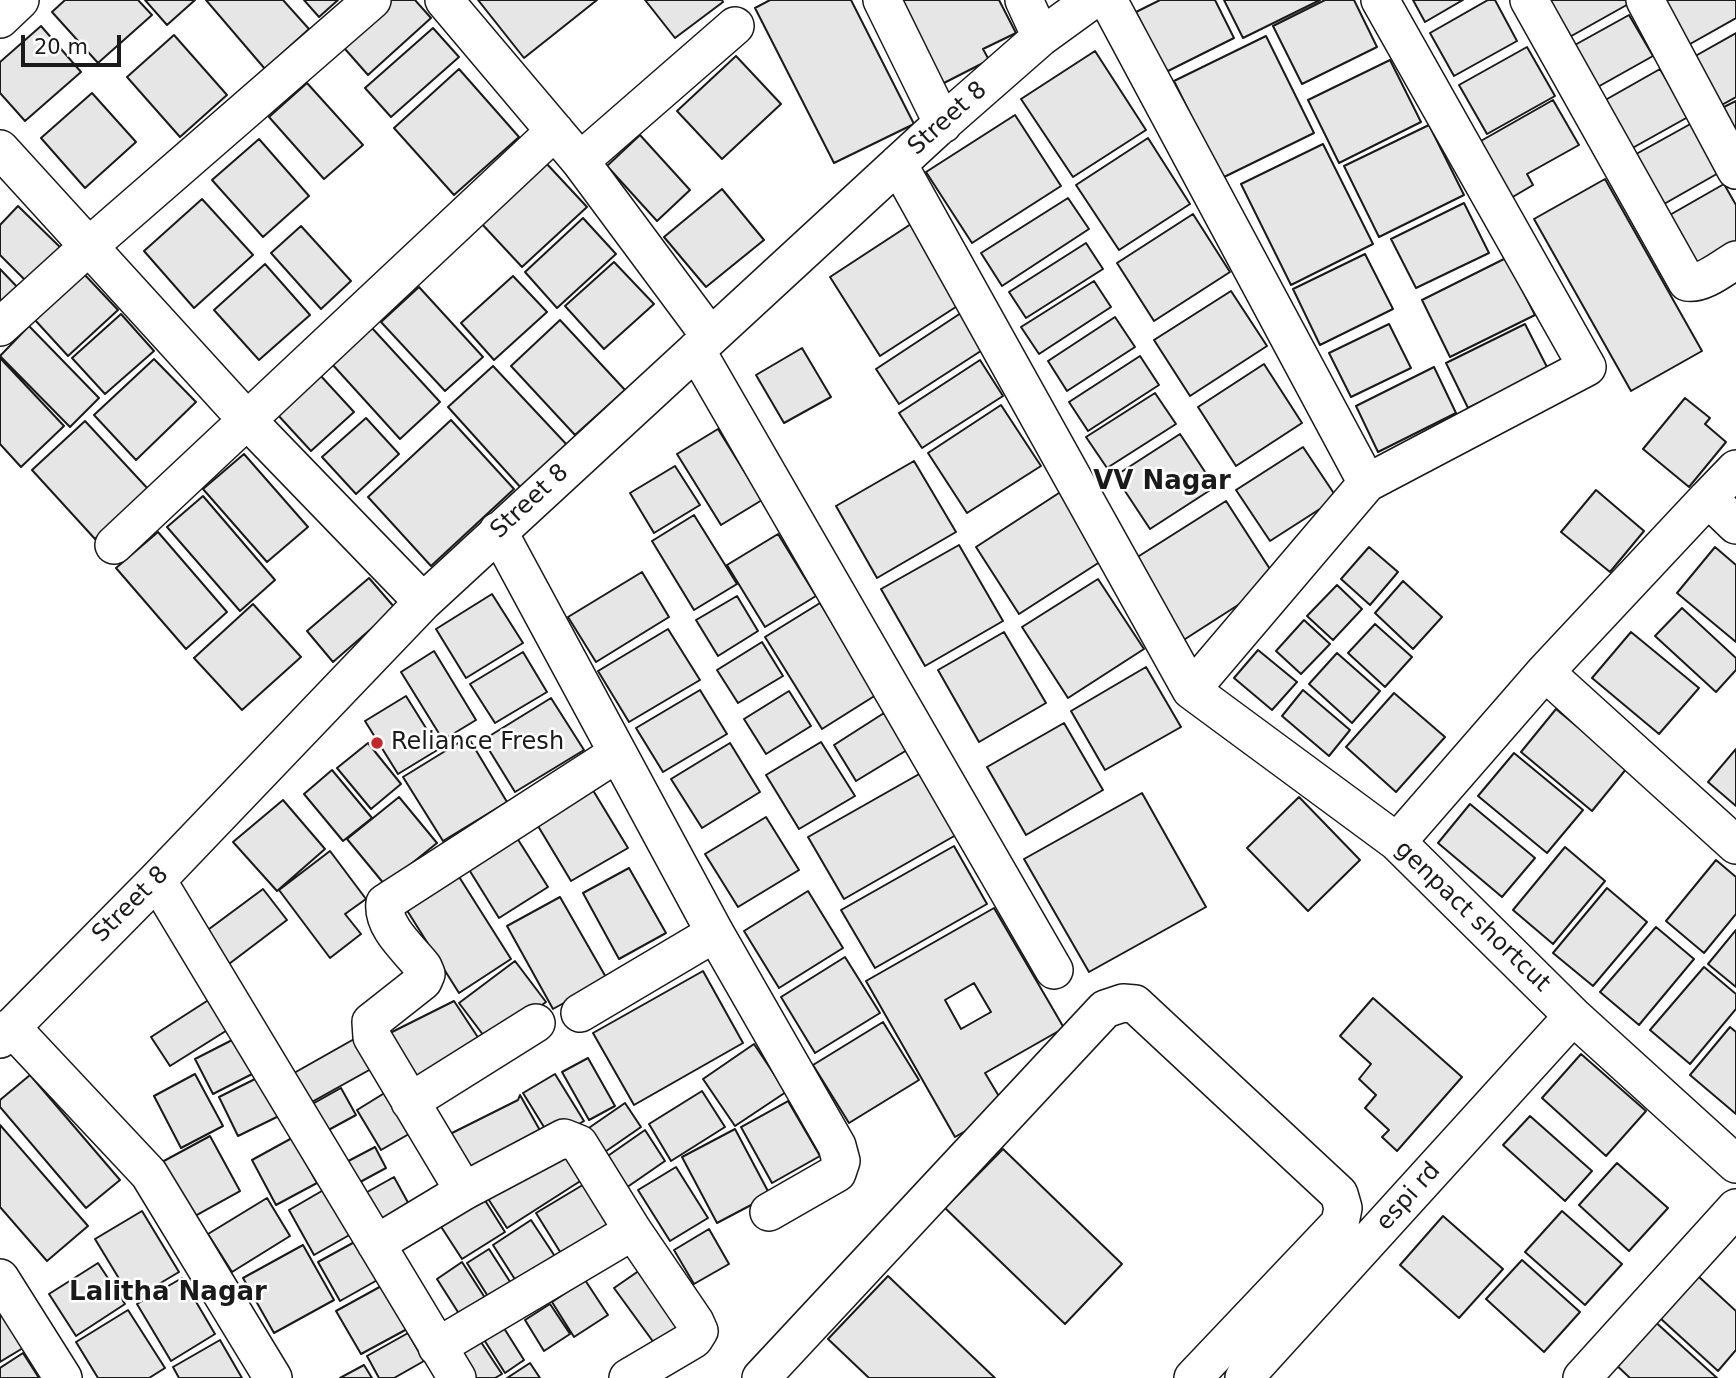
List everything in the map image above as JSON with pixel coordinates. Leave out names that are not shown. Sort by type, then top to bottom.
[{"type":"street","points":[[0,19],[20,0]]},
{"type":"street","points":[[0,327],[372,0]]},
{"type":"street","points":[[882,0],[943,124]]},
{"type":"street","points":[[1024,0],[1041,37]]},
{"type":"street","name":"Street 8","points":[[5,1033],[157,880],[423,602],[898,164],[1041,37],[1092,0]]},
{"type":"street","points":[[1108,0],[1367,482]]},
{"type":"street","points":[[898,164],[1191,690],[1367,482],[1587,367],[1380,0]]},
{"type":"street","points":[[1529,0],[1686,282],[1699,281],[1736,261]]},
{"type":"street","points":[[1645,0],[1736,170]]},
{"type":"street","points":[[452,3],[580,161],[703,343],[1054,970]]},
{"type":"street","points":[[580,161],[735,26]]},
{"type":"street","points":[[114,545],[555,131]]},
{"type":"street","points":[[6,169],[88,247],[247,421],[423,602]]},
{"type":"street","points":[[1397,842],[1545,671],[1736,469]]},
{"type":"street","points":[[1708,498],[1736,525]]},
{"type":"street","points":[[498,531],[616,754],[836,1146],[841,1161],[837,1173],[769,1212]]},
{"type":"street","points":[[1545,671],[1736,845]]},
{"type":"street","name":"genpact shortcut","points":[[1191,690],[1397,842],[1573,1016],[1736,1164]]},
{"type":"street","points":[[464,1191],[370,1030],[371,1022],[424,981],[426,974],[390,927],[384,911],[385,903],[616,754]]},
{"type":"street","points":[[157,880],[457,1378]]},
{"type":"street","points":[[580,1013],[715,933]]},
{"type":"street","points":[[761,1378],[1105,1009],[1123,1003],[1135,1004],[1145,1013],[1339,1194],[1343,1208],[1340,1223],[1193,1378]]},
{"type":"street","name":"espi rd","points":[[1244,1378],[1573,1016]]},
{"type":"street","points":[[410,1102],[536,1023]]},
{"type":"street","points":[[5,1033],[149,1174],[273,1378]]},
{"type":"street","points":[[376,1244],[464,1191],[564,1138],[579,1144],[699,1331],[694,1339],[628,1378]]},
{"type":"street","points":[[1582,1378],[1736,1208]]},
{"type":"street","points":[[437,1347],[633,1231]]},
{"type":"street","points":[[0,1278],[63,1378]]},
{"type":"building","points":[[65,0],[138,0],[152,15],[98,63],[52,12]]},
{"type":"building","points":[[145,0],[195,0],[167,25]]},
{"type":"building","points":[[206,0],[283,0],[309,29],[265,69]]},
{"type":"building","points":[[304,0],[338,0],[319,17]]},
{"type":"building","points":[[384,0],[415,0],[431,18],[368,75],[338,41]]},
{"type":"building","points":[[478,0],[597,0],[524,58]]},
{"type":"building","points":[[645,0],[722,0],[723,2],[675,38]]},
{"type":"building","points":[[770,0],[851,0],[914,124],[834,163],[755,8]]},
{"type":"building","points":[[900,0],[999,0],[1016,33],[983,49],[989,60],[942,84]]},
{"type":"building","points":[[1160,0],[1215,0],[1234,38],[1166,72],[1136,12]]},
{"type":"building","points":[[1224,0],[1320,0],[1243,38]]},
{"type":"building","points":[[1325,0],[1354,0],[1377,47],[1302,84],[1273,26]]},
{"type":"building","points":[[1413,0],[1463,0],[1425,22]]},
{"type":"building","points":[[1488,0],[1495,0],[1517,41],[1454,76],[1430,33]]},
{"type":"building","points":[[1543,0],[1630,0],[1632,2],[1566,39]]},
{"type":"building","points":[[1656,0],[1736,0],[1736,18],[1683,48]]},
{"type":"building","points":[[1629,15],[1653,56],[1587,93],[1564,51]]},
{"type":"building","points":[[41,26],[81,72],[25,121],[0,93],[0,62]]},
{"type":"building","points":[[433,28],[459,57],[391,117],[365,88]]},
{"type":"building","points":[[1736,33],[1736,97],[1718,107],[1690,59]]},
{"type":"building","points":[[174,35],[227,95],[180,137],[127,77]]},
{"type":"building","points":[[1266,36],[1314,133],[1222,178],[1174,81]]},
{"type":"building","points":[[1527,47],[1555,96],[1487,134],[1459,85]]},
{"type":"building","points":[[1095,51],[1146,130],[1073,177],[1021,99]]},
{"type":"building","points":[[736,56],[781,104],[722,159],[677,111]]},
{"type":"building","points":[[1390,60],[1421,122],[1339,163],[1308,100]]},
{"type":"building","points":[[459,69],[519,137],[454,195],[394,128]]},
{"type":"building","points":[[1660,69],[1688,117],[1620,155],[1593,107]]},
{"type":"building","points":[[307,83],[363,145],[324,179],[269,117]]},
{"type":"building","points":[[92,93],[136,142],[85,188],[41,138]]},
{"type":"building","points":[[1553,100],[1579,145],[1527,174],[1533,185],[1511,198],[1479,142]]},
{"type":"building","points":[[1736,101],[1736,137],[1720,109]]},
{"type":"building","points":[[1015,115],[1061,186],[972,243],[926,172]]},
{"type":"building","points":[[1694,122],[1722,171],[1657,208],[1629,158]]},
{"type":"building","points":[[1429,125],[1464,195],[1379,237],[1344,166]]},
{"type":"building","points":[[640,135],[690,190],[657,221],[607,166]]},
{"type":"building","points":[[1148,138],[1190,204],[1119,250],[1076,185]]},
{"type":"building","points":[[259,139],[309,196],[263,237],[212,180]]},
{"type":"building","points":[[1323,144],[1373,244],[1291,285],[1241,184]]},
{"type":"building","points":[[546,163],[587,207],[522,267],[481,223]]},
{"type":"building","points":[[1605,179],[1702,351],[1631,391],[1534,219]]},
{"type":"building","points":[[1724,184],[1736,205],[1736,243],[1689,270],[1661,220]]},
{"type":"building","points":[[722,189],[764,240],[706,287],[664,237]]},
{"type":"building","points":[[1068,198],[1089,229],[1002,286],[981,253]]},
{"type":"building","points":[[202,199],[253,255],[194,308],[144,251]]},
{"type":"building","points":[[1464,203],[1489,253],[1416,288],[1391,239]]},
{"type":"building","points":[[18,206],[64,251],[30,285],[0,255],[0,225]]},
{"type":"building","points":[[1193,214],[1230,272],[1154,321],[1117,263]]},
{"type":"building","points":[[583,218],[616,254],[557,308],[525,272]]},
{"type":"building","points":[[911,224],[962,303],[880,356],[830,277]]},
{"type":"building","points":[[301,226],[351,281],[321,309],[271,253]]},
{"type":"building","points":[[1086,243],[1103,269],[1026,318],[1009,292]]},
{"type":"building","points":[[1365,254],[1393,309],[1320,345],[1293,289]]},
{"type":"building","points":[[1506,258],[1535,315],[1450,357],[1422,300]]},
{"type":"building","points":[[614,262],[654,304],[604,349],[565,306]]},
{"type":"building","points":[[265,264],[310,315],[259,360],[214,310]]},
{"type":"building","points":[[0,269],[20,290],[0,310]]},
{"type":"building","points":[[84,274],[118,310],[68,356],[35,320]]},
{"type":"building","points":[[513,276],[547,312],[494,360],[461,323]]},
{"type":"building","points":[[1094,281],[1111,307],[1039,354],[1021,327]]},
{"type":"building","points":[[419,287],[483,357],[445,391],[381,322]]},
{"type":"building","points":[[1231,291],[1267,346],[1190,396],[1154,340]]},
{"type":"building","points":[[964,311],[987,347],[899,404],[876,369]]},
{"type":"building","points":[[121,314],[154,351],[105,394],[72,358]]},
{"type":"building","points":[[1115,317],[1135,347],[1067,391],[1048,361]]},
{"type":"building","points":[[560,320],[625,390],[575,435],[511,366]]},
{"type":"building","points":[[1389,324],[1411,368],[1351,397],[1329,353]]},
{"type":"building","points":[[1525,324],[1548,369],[1468,408],[1446,363]]},
{"type":"building","points":[[29,326],[99,398],[70,427],[0,356]]},
{"type":"building","points":[[372,328],[440,402],[400,439],[332,364]]},
{"type":"building","points":[[802,348],[831,397],[784,423],[756,375]]},
{"type":"building","points":[[1140,356],[1159,385],[1088,431],[1069,402]]},
{"type":"building","points":[[0,358],[64,426],[21,467],[0,444]]},
{"type":"building","points":[[154,359],[196,402],[136,460],[94,415]]},
{"type":"building","points":[[980,360],[1003,396],[922,448],[899,413]]},
{"type":"building","points":[[1264,364],[1302,423],[1236,466],[1198,407]]},
{"type":"building","points":[[493,366],[568,446],[522,489],[448,407]]},
{"type":"building","points":[[1434,367],[1456,413],[1378,452],[1356,406]]},
{"type":"building","points":[[320,375],[354,412],[311,451],[277,414]]},
{"type":"building","points":[[1155,393],[1176,424],[1107,468],[1086,437]]},
{"type":"building","points":[[1685,398],[1710,418],[1705,424],[1726,442],[1689,487],[1643,449]]},
{"type":"building","points":[[1001,405],[1041,466],[967,513],[928,453]]},
{"type":"building","points":[[366,418],[399,454],[356,494],[322,457]]},
{"type":"building","points":[[451,420],[514,489],[431,566],[368,497]]},
{"type":"building","points":[[85,421],[149,490],[95,539],[32,470]]},
{"type":"building","points":[[718,429],[762,500],[721,525],[677,454]]},
{"type":"building","points":[[1180,434],[1215,487],[1150,529],[1115,476]]},
{"type":"building","points":[[1303,447],[1337,498],[1270,541],[1236,490]]},
{"type":"building","points":[[244,454],[308,527],[267,562],[203,489]]},
{"type":"building","points":[[914,461],[956,532],[877,578],[836,506]]},
{"type":"building","points":[[675,466],[700,505],[654,533],[630,493]]},
{"type":"building","points":[[1596,490],[1644,531],[1610,572],[1561,532]]},
{"type":"building","points":[[1062,491],[1106,558],[1019,614],[976,547]]},
{"type":"building","points":[[203,496],[275,580],[240,611],[167,527]]},
{"type":"building","points":[[1226,501],[1277,580],[1179,643],[1128,563]]},
{"type":"building","points":[[694,515],[737,584],[694,610],[652,541]]},
{"type":"building","points":[[158,532],[227,612],[186,649],[116,568]]},
{"type":"building","points":[[778,534],[816,596],[765,627],[727,565]]},
{"type":"building","points":[[959,545],[1003,621],[925,666],[881,589]]},
{"type":"building","points":[[1369,547],[1398,572],[1370,605],[1341,579]]},
{"type":"building","points":[[1715,547],[1736,565],[1736,642],[1677,593]]},
{"type":"building","points":[[642,572],[669,617],[596,662],[568,617]]},
{"type":"building","points":[[369,578],[395,608],[333,662],[307,631]]},
{"type":"building","points":[[1098,579],[1144,649],[1068,698],[1022,627]]},
{"type":"building","points":[[1403,581],[1442,617],[1413,649],[1375,613]]},
{"type":"building","points":[[1337,585],[1362,609],[1333,640],[1307,616]]},
{"type":"building","points":[[492,594],[523,643],[466,678],[436,629]]},
{"type":"building","points":[[737,596],[758,631],[718,656],[696,620]]},
{"type":"building","points":[[820,603],[876,695],[822,729],[765,637]]},
{"type":"building","points":[[253,604],[301,657],[242,710],[194,658]]},
{"type":"building","points":[[1682,608],[1736,658],[1736,670],[1716,692],[1655,636]]},
{"type":"building","points":[[1304,620],[1330,644],[1301,674],[1276,651]]},
{"type":"building","points":[[1375,624],[1412,657],[1385,687],[1348,653]]},
{"type":"building","points":[[668,629],[700,680],[629,722],[598,671]]},
{"type":"building","points":[[1004,632],[1046,703],[979,742],[938,670]]},
{"type":"building","points":[[1631,632],[1699,688],[1659,734],[1592,678]]},
{"type":"building","points":[[762,642],[783,676],[738,703],[717,670]]},
{"type":"building","points":[[1258,650],[1297,682],[1272,710],[1234,678]]},
{"type":"building","points":[[434,651],[476,720],[443,740],[401,672]]},
{"type":"building","points":[[523,652],[547,692],[495,723],[470,684]]},
{"type":"building","points":[[1337,653],[1380,691],[1352,723],[1309,684]]},
{"type":"building","points":[[1146,667],[1181,727],[1105,770],[1071,711]]},
{"type":"building","points":[[700,690],[727,734],[663,772],[636,728]]},
{"type":"building","points":[[1303,690],[1350,730],[1329,756],[1282,716]]},
{"type":"building","points":[[789,691],[811,726],[766,754],[744,719]]},
{"type":"building","points":[[1394,693],[1445,737],[1396,792],[1346,747]]},
{"type":"building","points":[[406,696],[439,749],[398,774],[365,721]]},
{"type":"building","points":[[551,698],[584,750],[515,792],[483,740]]},
{"type":"building","points":[[1556,709],[1627,768],[1592,811],[1521,752]]},
{"type":"building","points":[[884,713],[907,750],[856,781],[834,745]]},
{"type":"building","points":[[1064,723],[1103,790],[1026,835],[987,767]]},
{"type":"building","points":[[468,737],[507,802],[443,841],[403,777]]},
{"type":"building","points":[[821,742],[855,796],[799,829],[766,775]]},
{"type":"building","points":[[368,743],[401,784],[371,809],[337,768]]},
{"type":"building","points":[[730,743],[760,792],[702,828],[671,779]]},
{"type":"building","points":[[1736,749],[1736,806],[1708,782]]},
{"type":"building","points":[[1514,753],[1583,810],[1547,853],[1478,796]]},
{"type":"building","points":[[332,770],[372,818],[343,841],[304,794]]},
{"type":"building","points":[[921,773],[956,835],[844,899],[808,837]]},
{"type":"building","points":[[591,787],[628,848],[571,881],[535,821]]},
{"type":"building","points":[[1142,793],[1206,907],[1089,972],[1024,859]]},
{"type":"building","points":[[399,797],[437,843],[385,885],[347,839]]},
{"type":"building","points":[[1299,797],[1360,860],[1308,911],[1247,848]]},
{"type":"building","points":[[283,800],[325,849],[277,891],[233,842]]},
{"type":"building","points":[[1470,804],[1535,858],[1502,897],[1438,843]]},
{"type":"building","points":[[766,817],[799,870],[738,907],[705,854]]},
{"type":"building","points":[[517,838],[548,887],[499,918],[468,868]]},
{"type":"building","points":[[954,846],[987,904],[875,968],[841,910]]},
{"type":"building","points":[[1565,847],[1605,881],[1553,944],[1513,910]]},
{"type":"building","points":[[330,851],[366,899],[345,914],[361,934],[330,958],[279,890]]},
{"type":"building","points":[[1716,860],[1736,877],[1736,914],[1704,953],[1666,921]]},
{"type":"building","points":[[629,868],[666,933],[619,959],[583,893]]},
{"type":"building","points":[[456,872],[511,959],[459,993],[403,904]]},
{"type":"building","points":[[1607,888],[1647,922],[1593,986],[1553,953]]},
{"type":"building","points":[[263,889],[287,920],[225,967],[201,935]]},
{"type":"building","points":[[808,891],[843,948],[779,988],[744,931]]},
{"type":"building","points":[[560,897],[607,979],[553,1009],[507,926]]},
{"type":"building","points":[[994,908],[1064,1028],[985,1073],[1006,1108],[955,1137],[866,981]],"holes":[[[974,983],[991,1012],[961,1029],[945,1000]]]},
{"type":"building","points":[[1656,927],[1694,959],[1639,1025],[1600,992]]},
{"type":"building","points":[[1736,930],[1736,987],[1708,964]]},
{"type":"building","points":[[845,957],[880,1013],[815,1053],[781,997]]},
{"type":"building","points":[[515,961],[546,1002],[490,1044],[459,1003]]},
{"type":"building","points":[[1704,967],[1736,994],[1736,1009],[1690,1064],[1650,1030]]},
{"type":"building","points":[[703,971],[743,1043],[634,1105],[593,1033]]},
{"type":"building","points":[[1373,998],[1462,1077],[1397,1151],[1382,1137],[1389,1130],[1365,1108],[1376,1095],[1359,1079],[1371,1064],[1340,1036]]},
{"type":"building","points":[[210,999],[229,1029],[170,1066],[151,1037]]},
{"type":"building","points":[[454,1001],[483,1045],[414,1090],[386,1046],[392,1032]]},
{"type":"building","points":[[883,1022],[919,1080],[849,1123],[813,1065]]},
{"type":"building","points":[[1730,1027],[1736,1032],[1736,1114],[1690,1075]]},
{"type":"building","points":[[363,1034],[380,1064],[310,1103],[294,1073]]},
{"type":"building","points":[[240,1036],[258,1071],[213,1094],[195,1059]]},
{"type":"building","points":[[754,1044],[786,1092],[735,1126],[703,1079]]},
{"type":"building","points":[[1581,1054],[1646,1111],[1606,1156],[1542,1098]]},
{"type":"building","points":[[588,1058],[615,1106],[589,1120],[562,1072]]},
{"type":"building","points":[[195,1074],[223,1126],[181,1148],[154,1096]]},
{"type":"building","points":[[555,1074],[584,1121],[552,1140],[523,1093]]},
{"type":"building","points":[[30,1075],[120,1180],[86,1208],[0,1107],[0,1100]]},
{"type":"building","points":[[263,1075],[283,1114],[238,1136],[219,1097]]},
{"type":"building","points":[[341,1088],[356,1115],[323,1133],[307,1107]]},
{"type":"building","points":[[391,1089],[416,1130],[381,1150],[357,1110]]},
{"type":"building","points":[[702,1091],[725,1127],[671,1161],[649,1124]]},
{"type":"building","points":[[520,1095],[546,1141],[474,1181],[448,1135],[518,1100]]},
{"type":"building","points":[[788,1101],[820,1156],[772,1183],[741,1127]]},
{"type":"building","points":[[625,1103],[641,1127],[599,1156],[583,1132]]},
{"type":"building","points":[[1530,1116],[1592,1171],[1565,1201],[1503,1145]]},
{"type":"building","points":[[0,1125],[88,1226],[47,1261],[0,1207]]},
{"type":"building","points":[[735,1129],[770,1195],[717,1223],[682,1157]]},
{"type":"building","points":[[645,1130],[665,1161],[623,1190],[602,1160]]},
{"type":"building","points":[[210,1136],[240,1191],[193,1217],[162,1162]]},
{"type":"building","points":[[292,1138],[317,1183],[276,1205],[252,1160]]},
{"type":"building","points":[[561,1146],[582,1180],[507,1228],[485,1194]]},
{"type":"building","points":[[375,1147],[386,1168],[349,1188],[337,1167]]},
{"type":"building","points":[[1003,1149],[1122,1264],[1065,1324],[945,1208]]},
{"type":"building","points":[[1617,1163],[1668,1208],[1629,1251],[1579,1205]]},
{"type":"building","points":[[676,1167],[708,1218],[670,1241],[638,1190]]},
{"type":"building","points":[[394,1177],[411,1208],[377,1226],[360,1196]]},
{"type":"building","points":[[586,1183],[616,1234],[567,1263],[536,1213]]},
{"type":"building","points":[[327,1188],[353,1233],[314,1255],[289,1210]]},
{"type":"building","points":[[481,1194],[505,1232],[462,1259],[438,1222]]},
{"type":"building","points":[[267,1198],[290,1236],[232,1272],[208,1234]]},
{"type":"building","points":[[142,1211],[179,1272],[132,1300],[95,1239]]},
{"type":"building","points":[[1562,1211],[1622,1264],[1585,1305],[1525,1252]]},
{"type":"building","points":[[1443,1216],[1503,1269],[1459,1318],[1400,1265]]},
{"type":"building","points":[[531,1220],[562,1267],[523,1292],[493,1245]]},
{"type":"building","points":[[709,1229],[729,1264],[694,1284],[674,1250]]},
{"type":"building","points":[[360,1239],[381,1278],[340,1301],[318,1262]]},
{"type":"building","points":[[303,1245],[334,1300],[274,1333],[243,1278]]},
{"type":"building","points":[[489,1249],[516,1291],[494,1306],[467,1263]]},
{"type":"building","points":[[1522,1260],[1580,1312],[1544,1352],[1486,1299]]},
{"type":"building","points":[[462,1262],[489,1304],[463,1320],[437,1279]]},
{"type":"building","points":[[98,1263],[125,1304],[76,1336],[49,1294]]},
{"type":"building","points":[[643,1268],[686,1326],[657,1347],[614,1288]]},
{"type":"building","points":[[888,1276],[995,1378],[869,1378],[828,1339]]},
{"type":"building","points":[[1698,1276],[1736,1311],[1736,1350],[1718,1371],[1660,1318]]},
{"type":"building","points":[[182,1278],[215,1334],[171,1361],[137,1304]]},
{"type":"building","points":[[585,1280],[608,1315],[574,1337],[552,1302]]},
{"type":"building","points":[[385,1284],[409,1328],[361,1354],[336,1311]]},
{"type":"building","points":[[550,1304],[570,1334],[544,1351],[525,1320]]},
{"type":"building","points":[[128,1310],[165,1368],[149,1378],[98,1378],[76,1342]]},
{"type":"building","points":[[0,1312],[23,1348],[0,1362]]},
{"type":"building","points":[[1651,1318],[1717,1378],[1630,1378],[1612,1361]]},
{"type":"building","points":[[502,1325],[524,1360],[505,1373],[483,1338]]},
{"type":"building","points":[[408,1333],[424,1361],[394,1378],[379,1378],[367,1356]]},
{"type":"building","points":[[477,1336],[502,1374],[495,1378],[468,1378],[452,1352]]},
{"type":"building","points":[[220,1340],[242,1378],[179,1378],[173,1367]]},
{"type":"building","points":[[23,1353],[39,1378],[0,1378],[0,1368]]},
{"type":"building","points":[[530,1363],[540,1378],[507,1378]]},
{"type":"building","points":[[364,1365],[372,1378],[340,1378]]},
{"type":"place","name":"Reliance Fresh","points":[[377,743]]},
{"type":"district","name":"VV Nagar","points":[[1162,482]]},
{"type":"district","name":"Lalitha Nagar","points":[[168,1293]]}]
